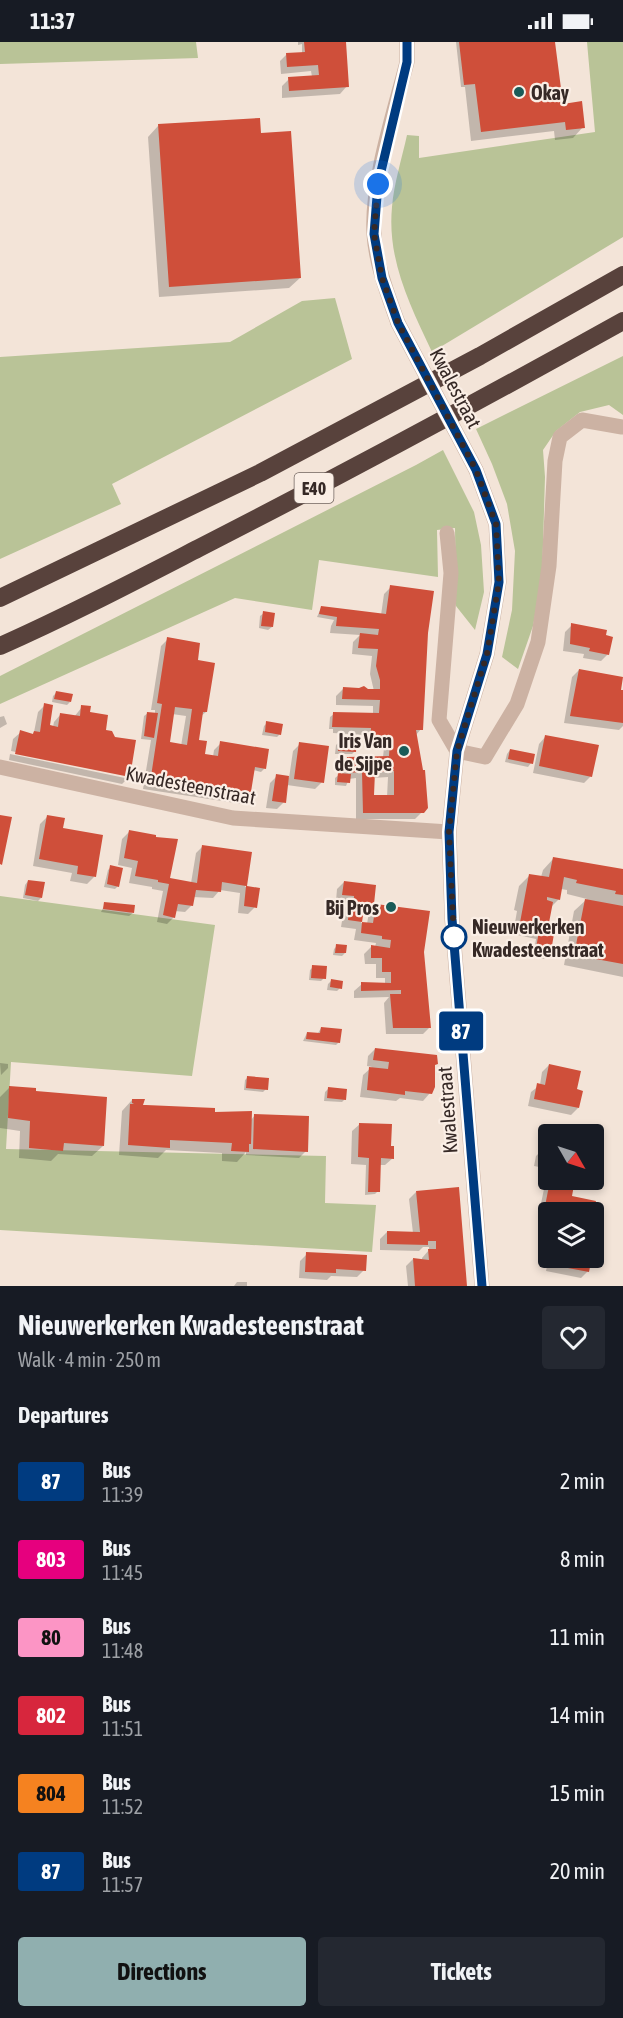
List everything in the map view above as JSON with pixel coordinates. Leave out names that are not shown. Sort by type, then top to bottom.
[{"type":"highway","name":"E40","points":[[0,598],[260,473],[480,356],[623,275]]},
{"type":"highway","name":"E40","points":[[0,646],[53,622],[274,510],[623,321]]},
{"type":"street","name":"Kwalestraat","points":[[407,42],[407,62],[378,184],[374,234],[382,278],[398,323],[476,470],[496,524],[499,582],[487,654],[457,751],[449,832],[452,919],[482,1286]]},
{"type":"street","points":[[447,533],[451,573],[439,720],[457,751],[485,757],[516,704],[538,642],[549,566],[555,461],[560,437],[582,420],[622,427]]},
{"type":"street","name":"Kwadesteenstraat","points":[[0,767],[233,818],[449,832]]},
{"type":"green space","points":[[0,42],[196,42],[198,58],[0,64]]},
{"type":"green space","points":[[587,42],[623,42],[623,237],[432,352],[408,299],[393,245],[391,227],[393,198],[407,135],[419,136],[419,158],[595,132]]},
{"type":"green space","points":[[335,298],[352,359],[112,484],[121,504],[0,559],[0,357],[230,342],[302,301]]},
{"type":"green space","points":[[623,356],[623,415],[609,405],[580,412],[556,431],[543,450],[545,477],[542,579],[533,626],[518,669],[502,657],[512,610],[515,551],[507,504],[476,429]]},
{"type":"green space","points":[[443,450],[474,512],[481,545],[484,592],[475,630],[456,606],[455,528],[437,530],[438,577],[319,560],[312,610],[235,598],[0,704],[0,676]]},
{"type":"green space","points":[[0,896],[215,925],[192,1076],[11,1062],[6,1149],[326,1156],[325,1203],[376,1205],[372,1252],[0,1230]]},
{"type":"building","points":[[304,42],[346,42],[349,87],[289,91],[288,77],[319,75],[318,65],[287,67],[286,53],[305,52]]},
{"type":"building","name":"Okay","points":[[459,42],[555,42],[563,104],[582,101],[585,128],[566,130],[565,122],[481,132],[475,84],[464,85]]},
{"type":"building","points":[[260,118],[261,133],[291,131],[301,278],[169,287],[158,124]]},
{"type":"building","points":[[390,585],[434,591],[428,633],[423,730],[416,730],[423,770],[425,770],[428,808],[424,813],[363,813],[362,772],[346,773],[347,757],[389,756],[390,741],[370,741],[371,728],[332,727],[333,712],[379,713],[380,700],[342,699],[343,687],[364,686],[368,689],[380,689],[376,666],[378,649],[358,648],[360,633],[378,635],[379,629],[336,626],[337,617],[319,614],[321,606],[386,614]],"holes":[[[394,771],[394,795],[374,795],[375,772]]]},
{"type":"building","points":[[263,611],[275,613],[273,627],[261,626]]},
{"type":"building","points":[[571,623],[607,630],[606,635],[613,637],[609,655],[570,644]]},
{"type":"building","points":[[167,637],[200,643],[198,660],[215,663],[207,712],[203,712],[199,740],[207,741],[205,754],[218,756],[220,741],[269,749],[266,769],[255,767],[250,798],[150,783],[162,704],[157,703]],"holes":[[[175,707],[192,709],[187,745],[170,742]]]},
{"type":"building","points":[[579,669],[623,677],[621,690],[623,690],[623,723],[570,716]]},
{"type":"building","points":[[56,691],[73,694],[71,702],[54,699]]},
{"type":"building","points":[[44,703],[53,705],[50,725],[58,727],[60,713],[80,716],[81,705],[91,706],[90,712],[108,715],[106,730],[112,731],[115,737],[136,740],[130,777],[15,754],[20,730],[33,734],[34,731],[40,732]]},
{"type":"building","points":[[147,712],[158,713],[154,738],[144,736]]},
{"type":"building","points":[[266,721],[283,724],[281,735],[265,732]]},
{"type":"building","points":[[545,735],[599,745],[592,777],[539,766]]},
{"type":"building","points":[[338,740],[357,741],[356,752],[338,751]]},
{"type":"building","points":[[299,742],[329,746],[324,783],[294,779]]},
{"type":"building","points":[[510,749],[535,754],[533,764],[508,759]]},
{"type":"building","points":[[338,773],[351,774],[350,783],[337,782]]},
{"type":"building","points":[[276,774],[289,776],[286,803],[272,801]]},
{"type":"building","points":[[0,815],[12,817],[2,865],[0,864]]},
{"type":"building","points":[[47,815],[65,818],[63,828],[103,835],[96,877],[77,874],[78,866],[39,859]]},
{"type":"building","points":[[129,830],[156,835],[156,837],[178,839],[170,878],[197,883],[202,845],[252,852],[247,886],[260,888],[257,908],[244,906],[246,886],[222,882],[221,892],[196,890],[193,906],[178,904],[175,918],[163,915],[169,884],[135,876],[138,861],[124,858]]},
{"type":"building","points":[[553,857],[623,869],[623,895],[615,894],[616,891],[576,883],[577,880],[564,877],[560,900],[547,897],[547,900],[553,902],[547,933],[554,934],[550,957],[535,954],[539,931],[519,928],[529,874],[549,877]]},
{"type":"building","points":[[110,865],[123,868],[119,887],[107,884]]},
{"type":"building","points":[[28,880],[45,882],[42,898],[25,895]]},
{"type":"building","points":[[344,881],[376,885],[374,904],[365,903],[362,922],[348,920],[350,900],[354,900],[354,896],[342,895]]},
{"type":"building","points":[[585,899],[623,906],[623,964],[574,955]]},
{"type":"building","points":[[104,902],[135,905],[134,913],[103,909]]},
{"type":"building","points":[[376,904],[430,911],[424,952],[431,1028],[393,1028],[390,994],[401,994],[401,990],[361,991],[361,982],[391,983],[391,972],[382,972],[382,958],[371,958],[371,945],[390,948],[391,940],[382,939],[382,936],[361,933],[362,922],[373,923]]},
{"type":"building","points":[[336,944],[347,945],[346,953],[335,953]]},
{"type":"building","points":[[312,965],[327,966],[326,979],[311,978]]},
{"type":"building","points":[[331,979],[343,981],[342,989],[330,987]]},
{"type":"building","points":[[321,1027],[342,1029],[340,1043],[306,1039],[307,1032],[320,1033]]},
{"type":"building","points":[[375,1048],[437,1055],[438,1064],[435,1065],[435,1087],[432,1094],[405,1091],[405,1095],[367,1090],[369,1067],[388,1069],[389,1062],[373,1060]]},
{"type":"building","points":[[549,1064],[581,1071],[577,1089],[583,1091],[579,1108],[534,1099],[537,1083],[545,1085]]},
{"type":"building","points":[[247,1076],[269,1078],[268,1090],[246,1088]]},
{"type":"building","points":[[9,1086],[36,1088],[36,1091],[107,1097],[104,1146],[64,1143],[63,1151],[29,1148],[30,1121],[8,1118]]},
{"type":"building","points":[[328,1087],[347,1089],[346,1100],[327,1098]]},
{"type":"building","points":[[132,1099],[145,1099],[143,1105],[215,1108],[215,1112],[252,1111],[249,1152],[231,1151],[232,1143],[170,1140],[170,1148],[128,1145],[130,1104],[134,1104]]},
{"type":"building","points":[[254,1114],[309,1116],[308,1152],[253,1149]]},
{"type":"building","points":[[359,1123],[392,1124],[391,1146],[394,1146],[394,1159],[381,1158],[380,1192],[368,1192],[369,1158],[358,1157]]},
{"type":"building","points":[[459,1187],[467,1286],[415,1286],[413,1258],[429,1260],[428,1249],[436,1249],[436,1241],[428,1241],[428,1245],[387,1244],[387,1231],[420,1232],[416,1191]]},
{"type":"building","points":[[548,1190],[573,1190],[572,1196],[596,1201],[596,1202],[546,1202]]},
{"type":"building","points":[[306,1252],[367,1255],[366,1271],[336,1269],[336,1273],[305,1272]]},
{"type":"building","points":[[568,1268],[590,1268],[589,1272]]},
{"type":"bus line","name":"87","points":[[407,42],[407,62],[378,184],[374,234],[382,278],[398,323],[476,470],[496,524],[499,582],[487,654],[457,751],[449,832],[452,919],[482,1286]]},
{"type":"place","name":"Okay","points":[[519,92]]},
{"type":"place","name":"Iris Van de Sijpe","points":[[404,751]]},
{"type":"place","name":"Bij Pros","points":[[391,907]]},
{"type":"place","name":"Nieuwerkerken Kwadesteenstraat","points":[[454,937]]},
{"type":"route","points":[[378,184],[374,234],[382,278],[398,323],[476,470],[496,524],[499,582],[487,654],[457,751],[449,832],[454,940],[454,937]]}]
